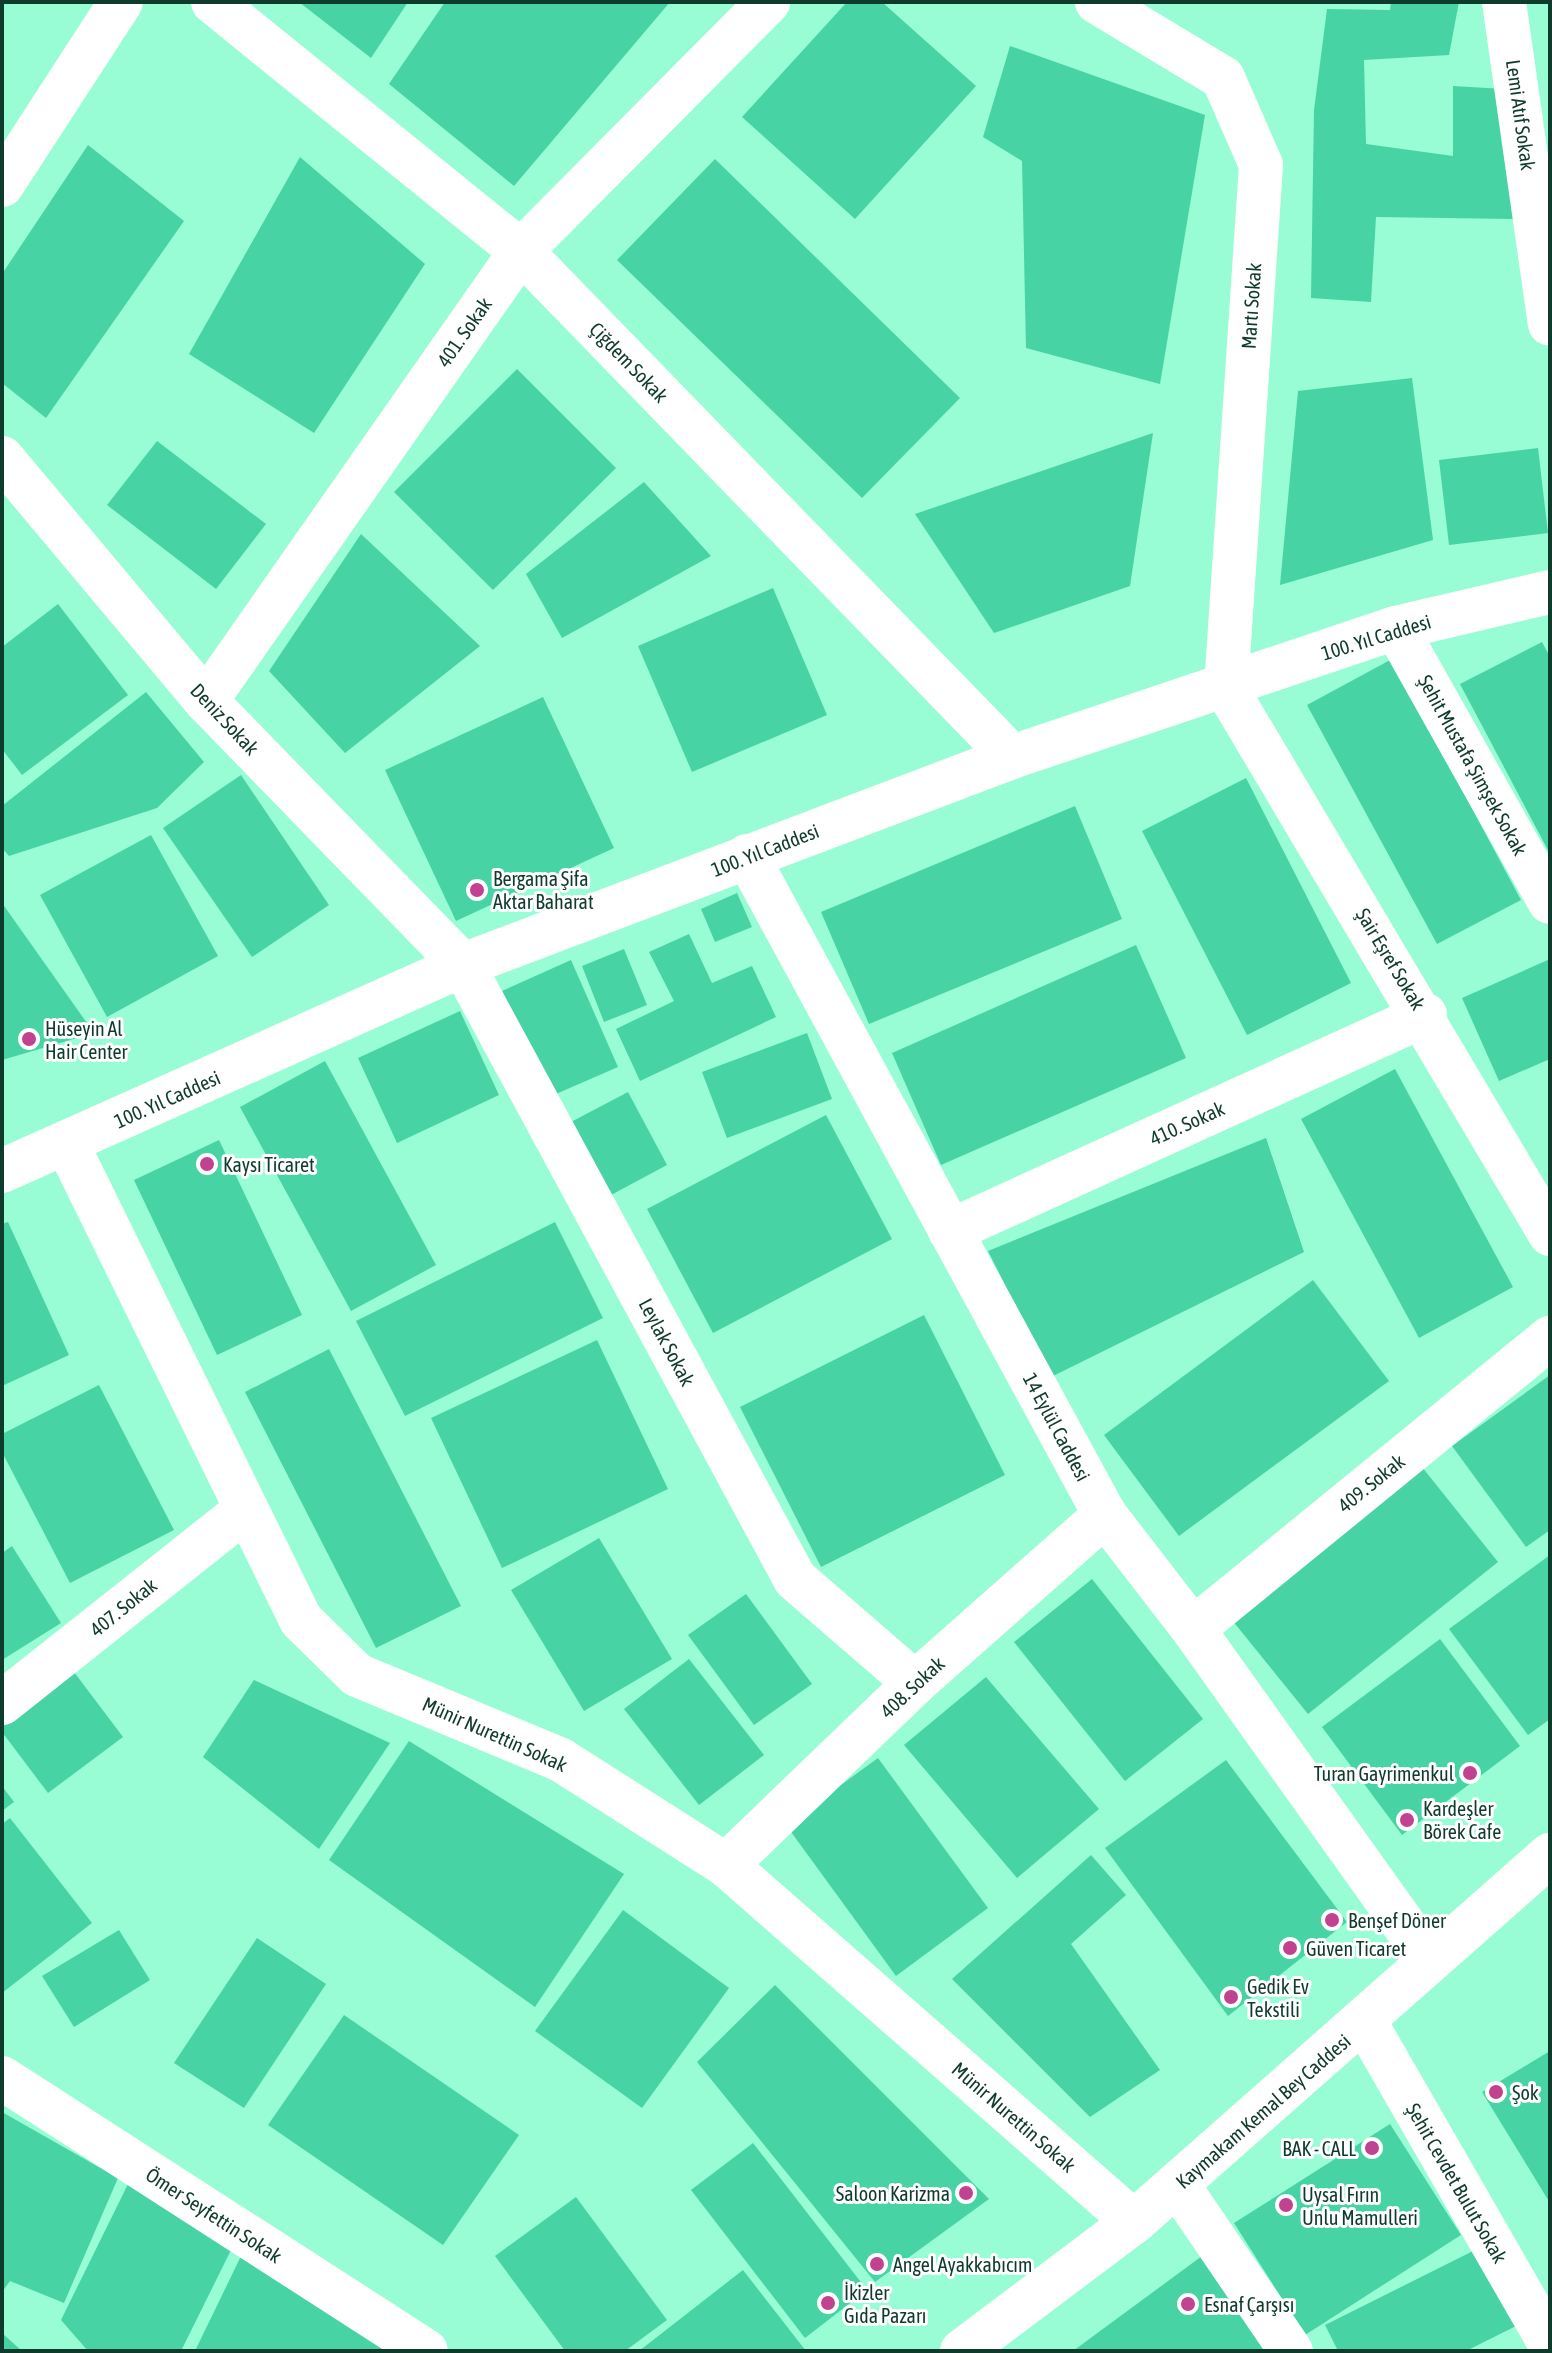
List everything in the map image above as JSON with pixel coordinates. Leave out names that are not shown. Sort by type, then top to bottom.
[{"type":"street","points":[[2,185],[121,2]]},
{"type":"street","name":"Çiğdem Sokak","points":[[213,2],[521,251],[1012,757]]},
{"type":"street","name":"401. Sokak","points":[[206,701],[521,251],[768,2]]},
{"type":"street","name":"Martı Sokak","points":[[1097,2],[1223,78],[1261,165],[1226,688]]},
{"type":"street","name":"Lemi Atıf Sokak","points":[[1504,2],[1550,324]]},
{"type":"street","name":"Deniz Sokak","points":[[2,458],[206,701],[463,965]]},
{"type":"street","name":"100. Yıl Caddesi","points":[[2,1171],[463,965],[747,856],[1012,757],[1226,688],[1396,628],[1550,592]]},
{"type":"street","name":"Şehit Mustafa Şimşek Sokak","points":[[1396,628],[1550,902]]},
{"type":"street","name":"Şair Eşref Sokak","points":[[1226,688],[1425,1015],[1550,1234]]},
{"type":"street","name":"14 Eylül Caddesi","points":[[747,856],[1105,1515],[1193,1629],[1428,1959]]},
{"type":"street","name":"Leylak Sokak","points":[[463,965],[795,1579],[915,1683]]},
{"type":"street","name":"410. Sokak","points":[[950,1231],[1425,1015]]},
{"type":"street","name":"Münir Nurettin Sokak","points":[[67,1144],[244,1511],[301,1620],[357,1675],[561,1760],[726,1865],[1134,2222]]},
{"type":"street","name":"409. Sokak","points":[[1193,1629],[1550,1338]]},
{"type":"street","name":"407. Sokak","points":[[2,1703],[244,1511]]},
{"type":"street","name":"408. Sokak","points":[[726,1865],[915,1683],[1105,1515]]},
{"type":"street","name":"Kaymakam Kemal Bey Caddesi","points":[[962,2351],[1134,2222],[1365,2022],[1428,1959],[1550,1855]]},
{"type":"street","name":"Şehit Cevdet Bulut Sokak","points":[[1365,2022],[1550,2344]]},
{"type":"street","name":"Ömer Seyfettin Sokak","points":[[2,2078],[426,2351]]},
{"type":"street","points":[[1177,2184],[1291,2351]]},
{"type":"building","points":[[299,2],[408,2],[371,58]]},
{"type":"building","points":[[445,2],[670,2],[514,186],[389,84]]},
{"type":"building","points":[[847,2],[882,2],[976,86],[855,219],[742,117]]},
{"type":"building","points":[[1391,2],[1459,2],[1449,55],[1364,60],[1366,144],[1453,156],[1453,86],[1504,89],[1514,219],[1376,217],[1371,302],[1311,298],[1314,110],[1327,9],[1390,10]]},
{"type":"building","points":[[1010,46],[1205,115],[1160,384],[1026,348],[1022,161],[983,137]]},
{"type":"building","points":[[88,145],[184,221],[46,418],[2,383],[2,274]]},
{"type":"building","points":[[300,157],[425,264],[314,433],[189,354]]},
{"type":"building","points":[[715,159],[960,398],[862,498],[617,260]]},
{"type":"building","points":[[517,369],[616,468],[493,590],[394,492]]},
{"type":"building","points":[[1412,378],[1433,540],[1280,585],[1298,391]]},
{"type":"building","points":[[1153,433],[1130,586],[994,633],[915,514]]},
{"type":"building","points":[[157,441],[266,524],[216,589],[107,505]]},
{"type":"building","points":[[1538,448],[1548,533],[1449,545],[1439,460]]},
{"type":"building","points":[[644,482],[711,556],[562,638],[526,574]]},
{"type":"building","points":[[361,534],[480,646],[345,753],[269,671]]},
{"type":"building","points":[[773,588],[827,715],[692,772],[638,646]]},
{"type":"building","points":[[58,604],[128,695],[22,775],[2,749],[2,647]]},
{"type":"building","points":[[1542,642],[1550,657],[1550,854],[1460,684]]},
{"type":"building","points":[[1392,659],[1521,900],[1437,944],[1307,705]]},
{"type":"building","points":[[146,692],[204,762],[157,808],[9,856],[2,848],[2,806]]},
{"type":"building","points":[[543,697],[614,848],[456,921],[385,770]]},
{"type":"building","points":[[241,775],[329,905],[252,957],[163,828]]},
{"type":"building","points":[[1246,778],[1351,983],[1247,1035],[1142,831]]},
{"type":"building","points":[[1075,806],[1122,919],[869,1024],[821,912]]},
{"type":"building","points":[[151,835],[218,956],[107,1017],[40,895]]},
{"type":"building","points":[[737,893],[752,927],[715,942],[701,909]]},
{"type":"building","points":[[2,903],[94,1033],[2,1060]]},
{"type":"building","points":[[689,934],[712,983],[752,966],[776,1017],[640,1081],[616,1029],[674,1001],[649,952]]},
{"type":"building","points":[[1136,945],[1186,1058],[941,1165],[892,1053]]},
{"type":"building","points":[[624,949],[647,1005],[604,1022],[582,966]]},
{"type":"building","points":[[1550,959],[1550,1059],[1499,1081],[1462,998]]},
{"type":"building","points":[[571,960],[618,1067],[549,1097],[502,991]]},
{"type":"building","points":[[460,1011],[499,1095],[397,1143],[358,1058]]},
{"type":"building","points":[[807,1033],[832,1099],[727,1138],[702,1072]]},
{"type":"building","points":[[325,1061],[436,1265],[351,1311],[240,1107]]},
{"type":"building","points":[[1395,1069],[1513,1287],[1419,1338],[1301,1119]]},
{"type":"building","points":[[628,1092],[667,1165],[611,1195],[571,1122]]},
{"type":"building","points":[[826,1115],[892,1239],[713,1333],[647,1209]]},
{"type":"building","points":[[1266,1138],[1304,1252],[1051,1377],[988,1251]]},
{"type":"building","points":[[219,1140],[302,1315],[217,1355],[134,1180]]},
{"type":"building","points":[[8,1222],[69,1355],[2,1386],[2,1224]]},
{"type":"building","points":[[555,1222],[603,1318],[405,1416],[356,1321]]},
{"type":"building","points":[[1313,1280],[1389,1381],[1179,1536],[1104,1435]]},
{"type":"building","points":[[924,1315],[1005,1475],[821,1567],[740,1407]]},
{"type":"building","points":[[597,1340],[668,1489],[502,1568],[431,1418]]},
{"type":"building","points":[[329,1349],[461,1606],[376,1648],[245,1392]]},
{"type":"building","points":[[1550,1375],[1550,1530],[1526,1547],[1452,1446]]},
{"type":"building","points":[[99,1385],[174,1530],[70,1583],[2,1452],[2,1434]]},
{"type":"building","points":[[1422,1467],[1498,1562],[1308,1714],[1232,1620]]},
{"type":"building","points":[[599,1538],[672,1659],[584,1711],[511,1590]]},
{"type":"building","points":[[12,1546],[61,1623],[2,1660],[2,1553]]},
{"type":"building","points":[[1550,1555],[1550,1719],[1528,1735],[1449,1629]]},
{"type":"building","points":[[1092,1579],[1203,1719],[1125,1781],[1014,1642]]},
{"type":"building","points":[[746,1594],[812,1684],[754,1725],[688,1635]]},
{"type":"building","points":[[1440,1639],[1520,1746],[1402,1835],[1322,1727]]},
{"type":"building","points":[[689,1659],[764,1755],[699,1805],[624,1709]]},
{"type":"building","points":[[71,1668],[123,1737],[48,1793],[2,1732],[2,1719]]},
{"type":"building","points":[[986,1677],[1099,1809],[1017,1878],[904,1745]]},
{"type":"building","points":[[254,1680],[390,1743],[319,1849],[203,1757]]},
{"type":"building","points":[[409,1741],[624,1874],[535,2007],[329,1860]]},
{"type":"building","points":[[878,1758],[988,1908],[896,1976],[786,1825]]},
{"type":"building","points":[[1226,1760],[1347,1922],[1228,2016],[1105,1848]]},
{"type":"building","points":[[2,1786],[14,1802],[2,1811]]},
{"type":"building","points":[[10,1818],[92,1923],[2,1993],[2,1824]]},
{"type":"building","points":[[1091,1855],[1126,1895],[1071,1944],[1160,2070],[1090,2117],[952,1979]]},
{"type":"building","points":[[623,1910],[729,1988],[642,2108],[535,2031]]},
{"type":"building","points":[[119,1930],[150,1980],[74,2027],[42,1976]]},
{"type":"building","points":[[257,1938],[326,1984],[244,2108],[174,2063]]},
{"type":"building","points":[[775,1985],[989,2199],[875,2282],[697,2062]]},
{"type":"building","points":[[344,2015],[519,2135],[443,2245],[268,2125]]},
{"type":"building","points":[[1550,2051],[1550,2203],[1482,2092]]},
{"type":"building","points":[[2,2112],[118,2178],[64,2303],[10,2281],[2,2292]]},
{"type":"building","points":[[1390,2124],[1461,2235],[1305,2335],[1234,2223]]},
{"type":"building","points":[[753,2143],[867,2290],[805,2338],[691,2190]]},
{"type":"building","points":[[131,2178],[233,2246],[181,2351],[88,2351],[61,2320]]},
{"type":"building","points":[[576,2197],[667,2320],[625,2351],[565,2351],[495,2256]]},
{"type":"building","points":[[1477,2249],[1516,2326],[1466,2351],[1338,2351],[1325,2325]]},
{"type":"building","points":[[242,2254],[387,2351],[195,2351]]},
{"type":"building","name":"Esnaf Çarşısı","points":[[1202,2256],[1272,2351],[1073,2351]]},
{"type":"building","points":[[743,2270],[806,2351],[639,2351]]},
{"type":"building","points":[[2,2333],[22,2351],[2,2351]]},
{"type":"place","name":"Bergama Şifa Aktar Baharat","points":[[477,890]]},
{"type":"place","name":"Hüseyin Al Hair Center","points":[[29,1039]]},
{"type":"place","name":"Kaysı Ticaret","points":[[207,1164]]},
{"type":"place","name":"Turan Gayrimenkul","points":[[1470,1773]]},
{"type":"place","name":"Kardeşler Börek Cafe","points":[[1407,1820]]},
{"type":"place","name":"Benşef Döner","points":[[1332,1920]]},
{"type":"place","name":"Güven Ticaret","points":[[1290,1948]]},
{"type":"place","name":"Gedik Ev Tekstili","points":[[1231,1997]]},
{"type":"place","name":"Şok","points":[[1496,2092]]},
{"type":"place","name":"BAK - CALL","points":[[1372,2148]]},
{"type":"place","name":"Saloon Karizma","points":[[966,2193]]},
{"type":"place","name":"Uysal Fırın Unlu Mamulleri","points":[[1286,2205]]},
{"type":"place","name":"Angel Ayakkabıcım","points":[[877,2264]]},
{"type":"place","name":"İkizler Gıda Pazarı","points":[[828,2303]]},
{"type":"place","name":"Esnaf Çarşısı","points":[[1188,2304]]}]
